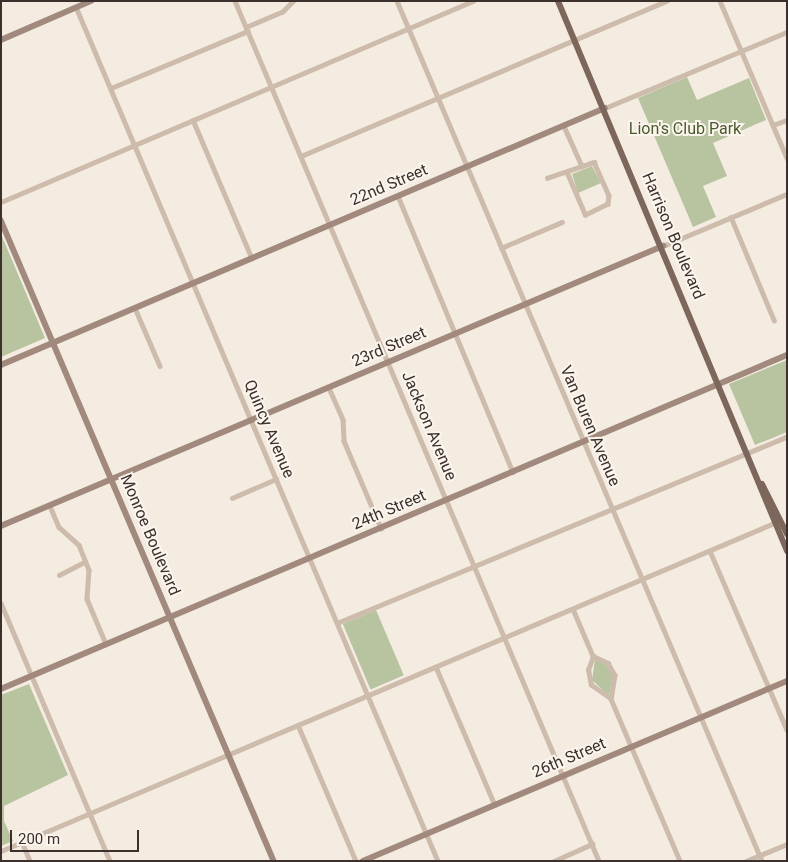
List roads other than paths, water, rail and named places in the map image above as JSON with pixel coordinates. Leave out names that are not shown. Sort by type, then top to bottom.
[{"type":"main road","name":"Harrison Boulevard","points":[[558,1],[605,108],[748,453],[787,534]]},
{"type":"main road","name":"Harrison Boulevard","points":[[781,521],[787,551]]},
{"type":"main road","points":[[781,521],[787,544]]},
{"type":"street","points":[[1,40],[91,1]]},
{"type":"street","name":"Jackson Avenue","points":[[235,1],[599,861]]},
{"type":"street","points":[[111,88],[247,29],[282,12],[293,1]]},
{"type":"street","name":"Van Buren Avenue","points":[[397,1],[762,861]]},
{"type":"street","points":[[1,202],[473,1]]},
{"type":"street","points":[[301,156],[666,1]]},
{"type":"street","points":[[720,1],[787,158]]},
{"type":"street","name":"Quincy Avenue","points":[[76,8],[438,861]]},
{"type":"street","name":"22nd Street","points":[[1,365],[787,32]]},
{"type":"street","points":[[193,120],[252,258]]},
{"type":"street","points":[[773,125],[787,120]]},
{"type":"street","points":[[564,126],[582,166]]},
{"type":"street","points":[[546,178],[596,163],[610,195],[605,207],[589,215],[582,210],[567,173]]},
{"type":"street","name":"23rd Street","points":[[1,526],[787,194]]},
{"type":"street","points":[[398,196],[514,472]]},
{"type":"street","points":[[731,218],[774,320]]},
{"type":"street","name":"Monroe Boulevard","points":[[1,220],[274,861]]},
{"type":"street","points":[[501,248],[562,222]]},
{"type":"street","points":[[135,308],[160,366]]},
{"type":"street","name":"24th Street","points":[[1,690],[787,355]]},
{"type":"street","points":[[329,388],[343,420],[344,442],[381,528]]},
{"type":"street","points":[[337,623],[612,511],[787,437]]},
{"type":"street","points":[[232,498],[276,479]]},
{"type":"street","points":[[50,506],[59,527],[79,545],[90,570],[87,599],[106,644]]},
{"type":"street","points":[[1,850],[781,521]]},
{"type":"street","points":[[710,550],[787,730]]},
{"type":"street","points":[[59,575],[85,562]]},
{"type":"street","points":[[1,603],[110,861]]},
{"type":"street","points":[[573,609],[593,656],[608,663],[615,675],[611,699]]},
{"type":"street","points":[[593,656],[588,670],[591,684],[611,699],[680,861]]},
{"type":"street","points":[[436,667],[495,805]]},
{"type":"street","name":"26th Street","points":[[363,861],[787,681]]},
{"type":"street","points":[[298,726],[356,861]]},
{"type":"street","points":[[22,842],[30,861]]},
{"type":"street","points":[[554,861],[592,844]]},
{"type":"street","points":[[746,861],[787,844]]},
{"type":"park label","name":"Lion's Club Park","points":[[685,129]]}]
